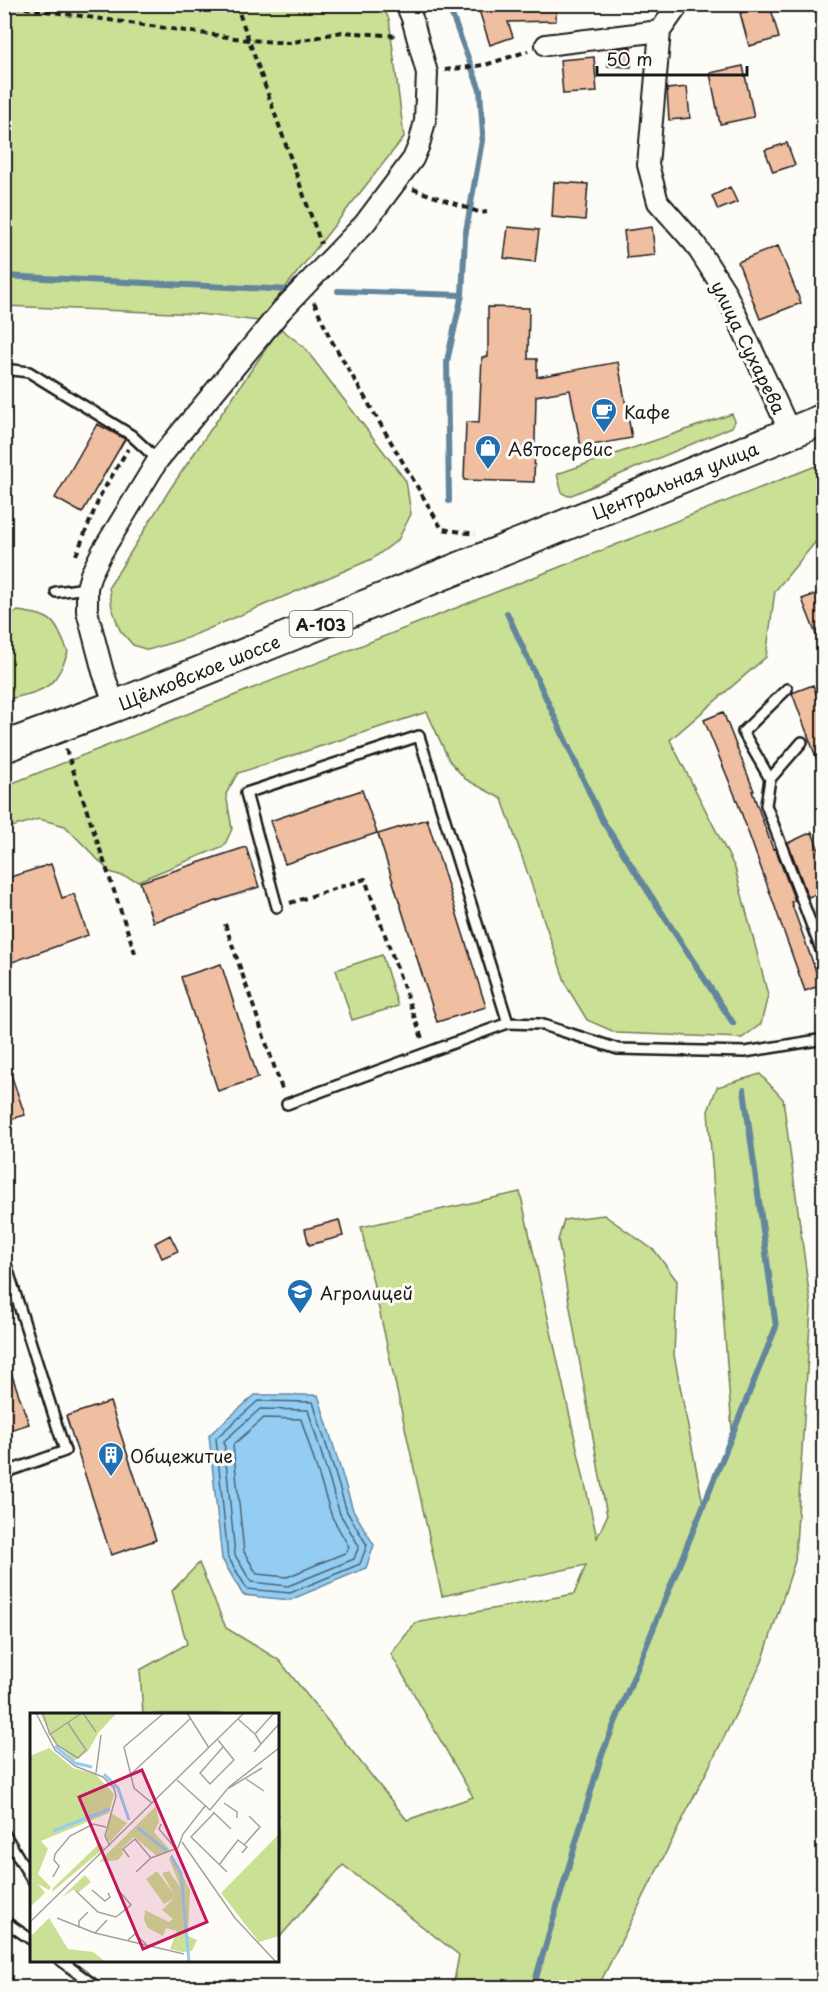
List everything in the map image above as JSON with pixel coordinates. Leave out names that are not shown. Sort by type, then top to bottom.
[{"type":"main road","name":"Центральная улица","points":[[526,541],[824,419]]},
{"type":"main road","name":"Щёлковское шоссе","points":[[4,747],[115,706],[526,541]]},
{"type":"street","points":[[115,706],[103,672],[87,611],[87,588],[102,552],[158,460],[239,360],[306,284],[365,223],[413,159],[420,145],[435,71],[406,4]]},
{"type":"street","points":[[546,45],[660,31],[679,4]]},
{"type":"street","name":"улица Сухарева","points":[[660,31],[648,165],[658,202],[695,244],[725,291],[790,432]]},
{"type":"lane","points":[[4,369],[29,372],[134,438],[158,460]]},
{"type":"lane","points":[[59,592],[87,588]]},
{"type":"lane","points":[[770,779],[744,732],[787,689]]},
{"type":"lane","points":[[277,907],[246,793],[419,736],[508,1023]]},
{"type":"lane","points":[[802,742],[770,779],[766,805],[824,958]]},
{"type":"lane","points":[[287,1104],[508,1023],[540,1024],[618,1049],[745,1052],[824,1039]]},
{"type":"lane","points":[[4,1258],[65,1451],[4,1473]]},
{"type":"lane","points":[[4,1833],[30,1877]]},
{"type":"lane","points":[[4,1921],[30,1939]]},
{"type":"lane","points":[[63,1962],[98,1988]]},
{"type":"path","points":[[236,4],[327,262]]},
{"type":"path","points":[[4,5],[249,40],[289,43],[342,32],[397,35],[435,71],[484,65],[546,45]]},
{"type":"path","points":[[396,183],[481,213],[487,212]]},
{"type":"path","points":[[306,284],[330,338],[442,529],[484,535]]},
{"type":"path","points":[[59,592],[101,494],[134,438]]},
{"type":"path","points":[[66,749],[135,953]]},
{"type":"path","points":[[277,907],[365,879],[427,1053]]},
{"type":"path","points":[[225,924],[287,1104]]},
{"type":"green space","points":[[4,5],[381,5],[389,19],[404,137],[259,321],[198,314],[5,306]]},
{"type":"green space","points":[[280,328],[304,347],[406,481],[411,514],[398,540],[372,559],[187,638],[148,650],[133,645],[120,630],[112,608],[109,587],[170,489]]},
{"type":"green space","points":[[732,414],[735,421],[732,427],[574,494],[568,496],[562,493],[557,474]]},
{"type":"green space","points":[[818,465],[824,485],[819,508],[818,539],[775,591],[766,657],[670,740],[735,868],[768,995],[761,1024],[742,1038],[617,1033],[587,1020],[567,987],[502,799],[465,779],[449,760],[427,712],[238,773],[226,794],[232,829],[224,846],[138,881],[110,872],[65,826],[39,819],[5,829],[5,786]]},
{"type":"green space","points":[[18,611],[46,617],[51,621],[56,626],[68,652],[58,675],[46,687],[5,700],[5,617]]},
{"type":"green space","points":[[382,955],[398,1006],[352,1020],[336,970]]},
{"type":"green space","points":[[760,1074],[783,1099],[811,1307],[795,1561],[762,1662],[598,1987],[453,1987],[459,1955],[343,1865],[279,1938],[279,1713],[143,1713],[140,1670],[187,1644],[172,1591],[199,1563],[226,1628],[279,1660],[407,1820],[473,1797],[391,1654],[415,1623],[574,1594],[586,1565],[442,1596],[361,1227],[520,1192],[597,1538],[607,1516],[558,1240],[564,1220],[604,1215],[655,1251],[677,1281],[674,1355],[703,1504],[732,1430],[708,1111],[717,1087]]},
{"type":"water","points":[[255,1395],[318,1395],[353,1510],[374,1545],[366,1568],[290,1600],[243,1595],[222,1559],[209,1435]]},
{"type":"building","points":[[477,4],[556,4],[556,21],[508,22],[513,37],[490,45]]},
{"type":"building","points":[[770,5],[779,38],[749,46],[740,13]]},
{"type":"building","points":[[631,47],[631,67],[608,66],[608,49]]},
{"type":"building","points":[[594,57],[597,92],[563,94],[560,60]]},
{"type":"building","points":[[743,66],[754,117],[720,124],[710,73]]},
{"type":"building","points":[[687,87],[690,118],[669,120],[667,89]]},
{"type":"building","points":[[787,143],[795,165],[773,172],[765,150]]},
{"type":"building","points":[[554,182],[588,184],[585,220],[552,217]]},
{"type":"building","points":[[730,187],[737,202],[718,210],[712,196]]},
{"type":"building","points":[[508,227],[539,230],[535,262],[504,258]]},
{"type":"building","points":[[652,227],[655,255],[627,258],[624,231]]},
{"type":"building","points":[[778,246],[801,303],[760,319],[738,262]]},
{"type":"building","points":[[488,307],[529,308],[528,359],[537,359],[537,377],[618,362],[632,438],[581,447],[570,390],[536,396],[534,482],[464,480],[466,422],[479,423],[482,357],[488,357]]},
{"type":"building","points":[[97,424],[125,439],[82,513],[55,498]]},
{"type":"building","points":[[824,591],[824,650],[822,650],[802,599]]},
{"type":"building","points":[[813,685],[819,701],[824,699],[824,773],[822,773],[792,693]]},
{"type":"building","points":[[723,712],[754,791],[752,791],[773,849],[775,848],[795,901],[791,902],[821,985],[805,991],[736,798],[704,720]]},
{"type":"building","points":[[362,790],[377,833],[285,864],[270,821]]},
{"type":"building","points":[[427,819],[486,1007],[437,1022],[378,834]]},
{"type":"building","points":[[812,832],[824,864],[824,892],[808,897],[788,843]]},
{"type":"building","points":[[246,847],[259,887],[153,922],[140,882]]},
{"type":"building","points":[[51,864],[62,898],[74,894],[88,935],[4,965],[4,879]]},
{"type":"building","points":[[221,964],[258,1078],[218,1091],[181,977]]},
{"type":"building","points":[[7,1063],[25,1115],[4,1121],[4,1064]]},
{"type":"building","points":[[339,1220],[343,1236],[309,1245],[305,1229]]},
{"type":"building","points":[[170,1235],[178,1251],[162,1258],[155,1243]]},
{"type":"building","points":[[7,1361],[29,1424],[4,1432],[4,1362]]},
{"type":"building","name":"Общежитие","points":[[110,1402],[156,1540],[111,1555],[66,1416]]},
{"type":"waterway","points":[[448,4],[480,90],[483,135],[465,237],[462,295],[447,361],[449,501]]},
{"type":"waterway","points":[[4,276],[291,290]]},
{"type":"waterway","points":[[338,291],[462,295]]},
{"type":"waterway","points":[[507,613],[602,820],[733,1023]]},
{"type":"waterway","points":[[533,1988],[601,1757],[776,1327],[744,1090]]},
{"type":"place","name":"Кафе","points":[[604,434]]},
{"type":"place","name":"Автосервис","points":[[488,471]]},
{"type":"place","name":"Агролицей","points":[[300,1315]]},
{"type":"place","name":"Общежитие","points":[[111,1478]]}]
